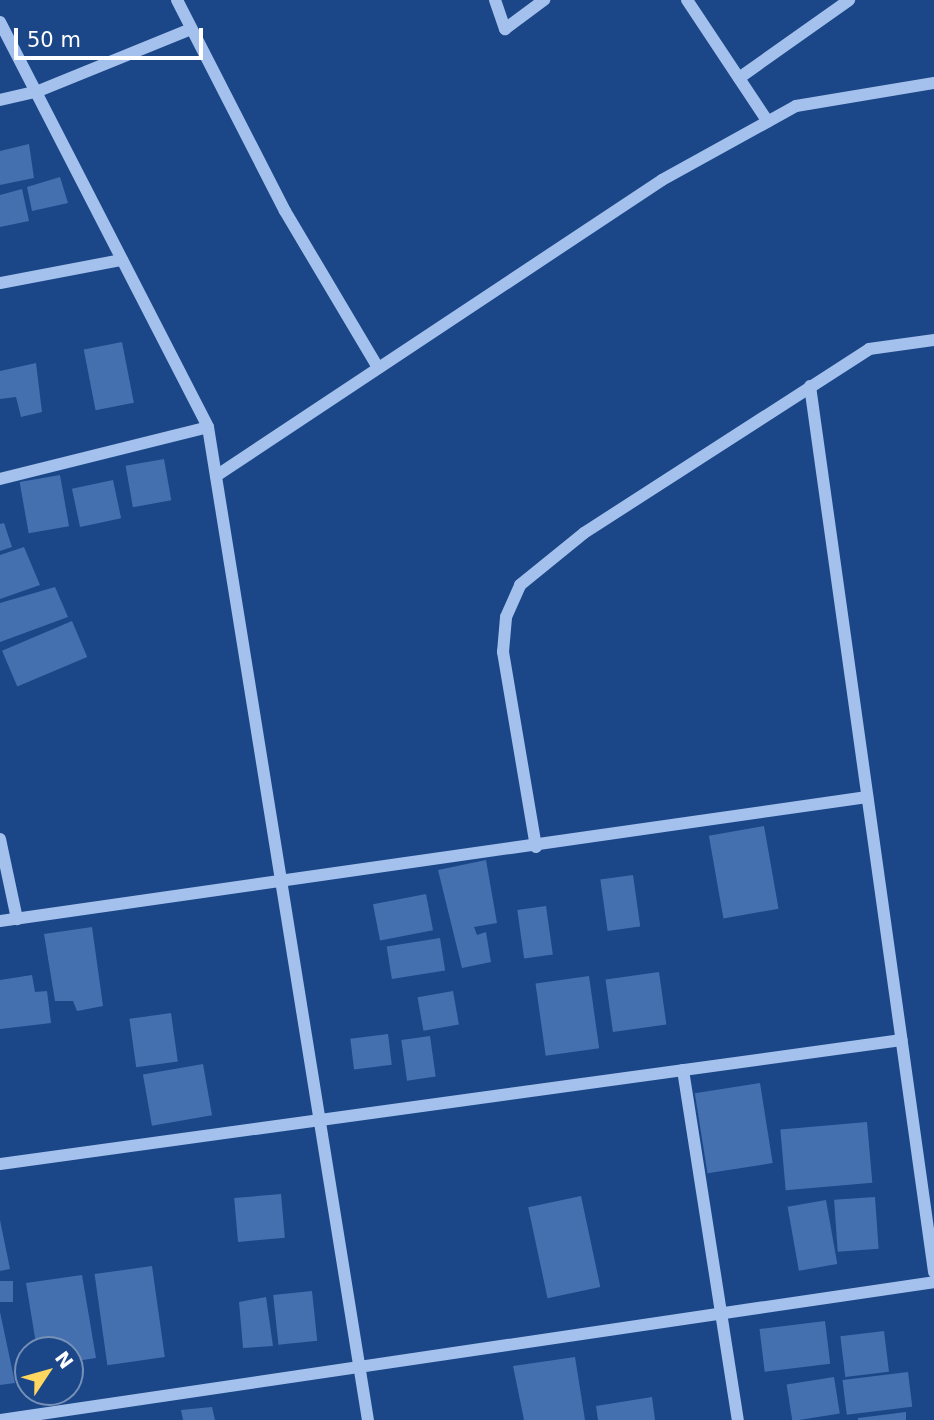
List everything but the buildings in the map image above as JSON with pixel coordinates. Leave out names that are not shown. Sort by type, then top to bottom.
[{"type":"street","points":[[177,0],[285,211],[377,366]]},
{"type":"street","points":[[495,0],[505,29],[544,0]]},
{"type":"street","points":[[687,0],[768,122]]},
{"type":"street","points":[[739,79],[849,0]]},
{"type":"street","points":[[0,22],[208,427],[368,1420]]},
{"type":"street","points":[[0,100],[36,92],[191,29]]},
{"type":"street","points":[[216,476],[377,366],[662,180],[796,106],[934,83]]},
{"type":"street","points":[[0,283],[122,260]]},
{"type":"street","points":[[536,847],[503,652],[506,617],[520,585],[584,533],[869,349],[934,340]]},
{"type":"street","points":[[810,386],[934,1272]]},
{"type":"street","points":[[0,479],[208,427]]},
{"type":"street","points":[[0,921],[282,885],[867,797]]},
{"type":"street","points":[[0,839],[17,919]]},
{"type":"street","points":[[0,1164],[902,1040]]},
{"type":"street","points":[[683,1070],[737,1420]]},
{"type":"street","points":[[0,1420],[359,1364],[934,1282]]}]
